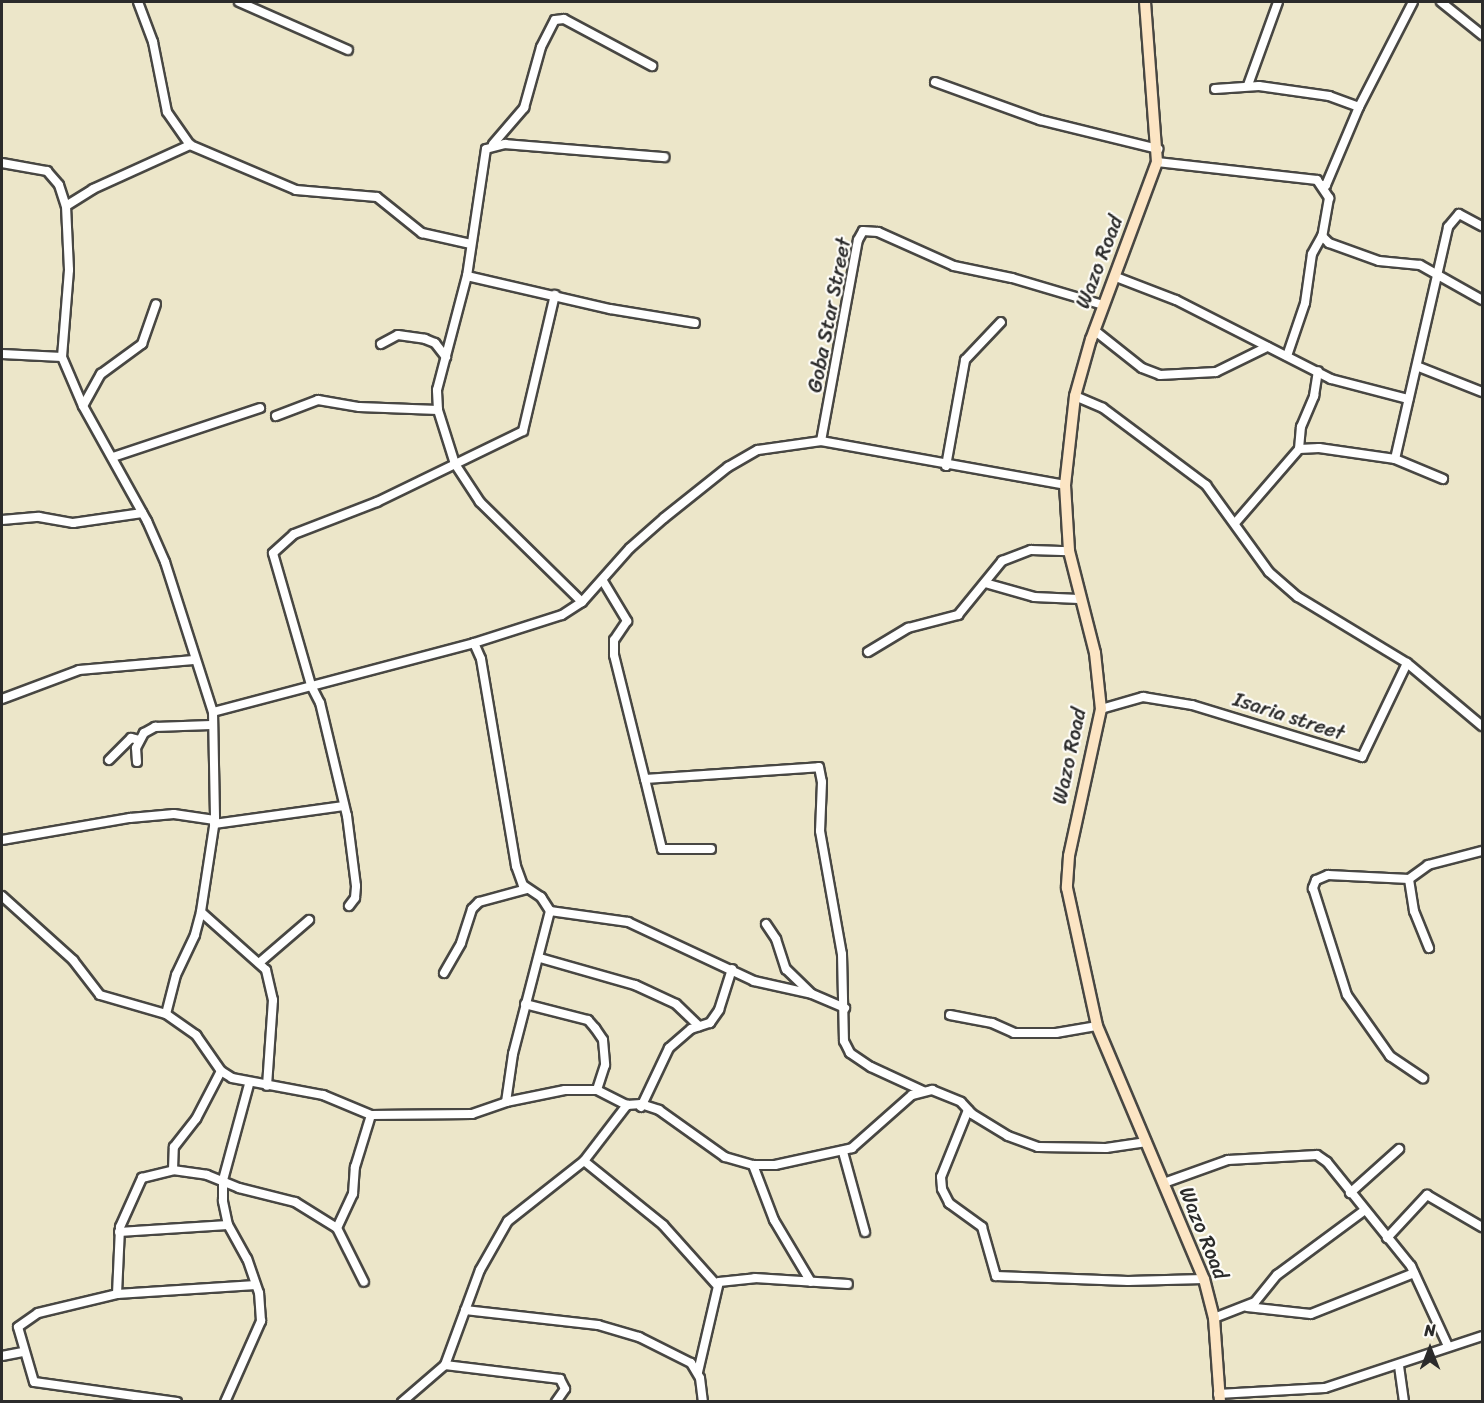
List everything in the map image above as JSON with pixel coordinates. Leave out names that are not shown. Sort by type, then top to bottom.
[{"type":"main road","name":"Wazo Road","points":[[1145,2],[1158,149],[1157,162],[1116,277],[1094,330],[1075,396],[1065,485],[1069,551],[1079,599],[1095,653],[1101,709],[1071,846],[1067,888],[1097,1026],[1204,1279],[1214,1318],[1219,1398]]},
{"type":"street","points":[[138,2],[153,42],[167,112],[190,145],[296,190],[377,197],[422,233],[471,244]]},
{"type":"street","points":[[239,2],[348,50]]},
{"type":"street","points":[[1248,85],[1278,2]]},
{"type":"street","points":[[1323,185],[1326,185],[1359,106],[1413,2]]},
{"type":"street","points":[[1441,2],[1482,35]]},
{"type":"street","points":[[582,602],[495,519],[455,464],[438,410],[437,390],[467,276],[482,159],[524,108],[541,47],[555,20],[564,19],[652,66]]},
{"type":"street","points":[[934,82],[1040,120],[1158,149]]},
{"type":"street","points":[[1215,89],[1248,85],[1329,96],[1359,106]]},
{"type":"street","points":[[493,144],[664,157]]},
{"type":"street","points":[[66,207],[93,189],[190,145]]},
{"type":"street","points":[[1157,162],[1310,177],[1323,185],[1329,206],[1322,236],[1312,254],[1305,303],[1287,356]]},
{"type":"street","points":[[2,163],[47,171],[56,179],[66,207],[69,270],[62,357],[83,406],[113,457],[165,562],[194,660],[213,712],[211,725],[214,822],[201,912],[195,935],[176,975],[166,1014]]},
{"type":"street","points":[[1395,459],[1408,399],[1419,367],[1452,218],[1466,214],[1482,226]]},
{"type":"street","name":"Goba Star Street","points":[[821,441],[858,240],[863,231],[878,232],[954,266],[1012,278],[1103,305]]},
{"type":"street","points":[[1322,236],[1329,243],[1379,261],[1420,265],[1439,274],[1468,295],[1482,300]]},
{"type":"street","points":[[467,276],[610,309],[695,323]]},
{"type":"street","points":[[1116,277],[1176,300],[1331,379],[1408,399]]},
{"type":"street","points":[[349,906],[355,898],[356,886],[353,845],[320,703],[311,686],[273,553],[294,534],[377,502],[523,431],[555,295]]},
{"type":"street","points":[[83,406],[102,374],[142,344],[156,304]]},
{"type":"street","points":[[946,466],[965,360],[1000,322]]},
{"type":"street","points":[[1094,330],[1135,364],[1160,375],[1188,376],[1216,372],[1267,347]]},
{"type":"street","points":[[381,344],[398,335],[425,339],[446,357]]},
{"type":"street","points":[[2,354],[62,357]]},
{"type":"street","points":[[1419,367],[1482,392]]},
{"type":"street","points":[[1236,522],[1299,449],[1300,427],[1314,396],[1318,371]]},
{"type":"street","points":[[1075,396],[1103,408],[1151,446],[1192,472],[1236,522],[1269,572],[1298,597],[1407,663],[1482,726]]},
{"type":"street","points":[[276,416],[318,400],[353,406],[438,410]]},
{"type":"street","points":[[113,457],[260,408]]},
{"type":"street","points":[[213,712],[474,643],[562,615],[582,602],[630,548],[728,467],[758,450],[821,441],[946,466],[1065,485]]},
{"type":"street","points":[[1299,449],[1319,448],[1395,459],[1443,479]]},
{"type":"street","points":[[2,520],[39,517],[73,523],[141,513]]},
{"type":"street","points":[[868,652],[908,628],[958,615],[996,566],[1031,550],[1069,551]]},
{"type":"street","points":[[603,581],[627,621],[614,640],[614,655],[663,849],[711,849]]},
{"type":"street","points":[[985,583],[1034,597],[1079,599]]},
{"type":"street","points":[[474,643],[481,659],[516,866],[527,889],[541,897],[550,911],[540,958],[525,1004],[507,1102]]},
{"type":"street","points":[[2,699],[79,670],[194,660]]},
{"type":"street","name":"Isaria street","points":[[1101,709],[1143,697],[1184,704],[1362,757],[1407,663]]},
{"type":"street","points":[[137,762],[139,740],[155,728],[211,725]]},
{"type":"street","points":[[109,760],[131,738],[139,740]]},
{"type":"street","points":[[645,779],[819,767],[822,782],[820,831],[842,954],[844,1041],[850,1053],[870,1067],[920,1086],[922,1091]]},
{"type":"street","points":[[2,840],[152,816],[199,815],[214,822],[344,806]]},
{"type":"street","points":[[1423,1078],[1390,1056],[1347,995],[1313,888],[1316,880],[1328,875],[1409,879],[1428,865],[1482,851]]},
{"type":"street","points":[[1409,879],[1414,911],[1429,948]]},
{"type":"street","points":[[444,973],[461,943],[472,909],[479,902],[527,889]]},
{"type":"street","points":[[2,896],[73,960],[100,994],[166,1014],[196,1035],[221,1071],[249,1084],[323,1095],[371,1114],[472,1114],[507,1102],[565,1090],[597,1090],[627,1105],[659,1110],[725,1157],[753,1165],[775,1165],[843,1152],[912,1095],[922,1091],[942,1092],[1008,1136],[1038,1147],[1106,1148],[1147,1142]]},
{"type":"street","points":[[550,911],[628,922],[759,983],[812,994],[845,1008]]},
{"type":"street","points":[[201,912],[266,970],[273,1000],[267,1086]]},
{"type":"street","points":[[259,963],[309,920]]},
{"type":"street","points":[[766,924],[776,939],[786,969],[812,994]]},
{"type":"street","points":[[540,958],[635,985],[676,1004],[699,1026]]},
{"type":"street","points":[[641,1107],[669,1048],[690,1029],[710,1023],[720,1010],[732,969]]},
{"type":"street","points":[[525,1004],[588,1020],[595,1028],[603,1040],[605,1065],[597,1090]]},
{"type":"street","points":[[950,1015],[992,1023],[1014,1033],[1056,1034],[1097,1026]]},
{"type":"street","points":[[173,1170],[174,1147],[196,1119],[221,1071]]},
{"type":"street","points":[[225,1401],[261,1324],[262,1305],[256,1285],[228,1225],[223,1180],[249,1084]]},
{"type":"street","points":[[402,1401],[445,1365],[480,1270],[508,1221],[584,1161],[627,1105]]},
{"type":"street","points":[[968,1110],[941,1176],[942,1189],[949,1203],[982,1227],[996,1275],[1128,1281],[1204,1279]]},
{"type":"street","points":[[337,1228],[353,1194],[355,1167],[371,1114]]},
{"type":"street","points":[[1350,1193],[1399,1149]]},
{"type":"street","points":[[843,1152],[865,1232]]},
{"type":"street","points":[[1164,1183],[1228,1160],[1297,1154],[1317,1155],[1327,1162],[1414,1273],[1448,1347]]},
{"type":"street","points":[[584,1161],[663,1225],[716,1284]]},
{"type":"street","points":[[753,1165],[774,1220],[811,1282]]},
{"type":"street","points":[[117,1294],[119,1232],[127,1205],[142,1178],[173,1170],[223,1180],[238,1188],[295,1202],[337,1228],[364,1282]]},
{"type":"street","points":[[1387,1238],[1427,1195],[1482,1227]]},
{"type":"street","points":[[1214,1318],[1247,1307],[1262,1296],[1277,1275],[1365,1210]]},
{"type":"street","points":[[119,1232],[228,1225]]},
{"type":"street","points":[[1247,1307],[1311,1314],[1414,1273]]},
{"type":"street","points":[[716,1284],[755,1278],[848,1284]]},
{"type":"street","points":[[703,1401],[698,1372],[704,1359],[716,1284]]},
{"type":"street","points":[[177,1401],[34,1382],[23,1352],[18,1327],[26,1319],[117,1294],[256,1285]]},
{"type":"street","points":[[465,1310],[598,1324],[679,1354],[698,1372]]},
{"type":"street","points":[[1219,1398],[1325,1388],[1399,1366],[1482,1336]]},
{"type":"street","points":[[2,1356],[23,1352]]},
{"type":"street","points":[[445,1365],[560,1379],[565,1389],[556,1401]]},
{"type":"street","points":[[1399,1366],[1404,1401]]}]
